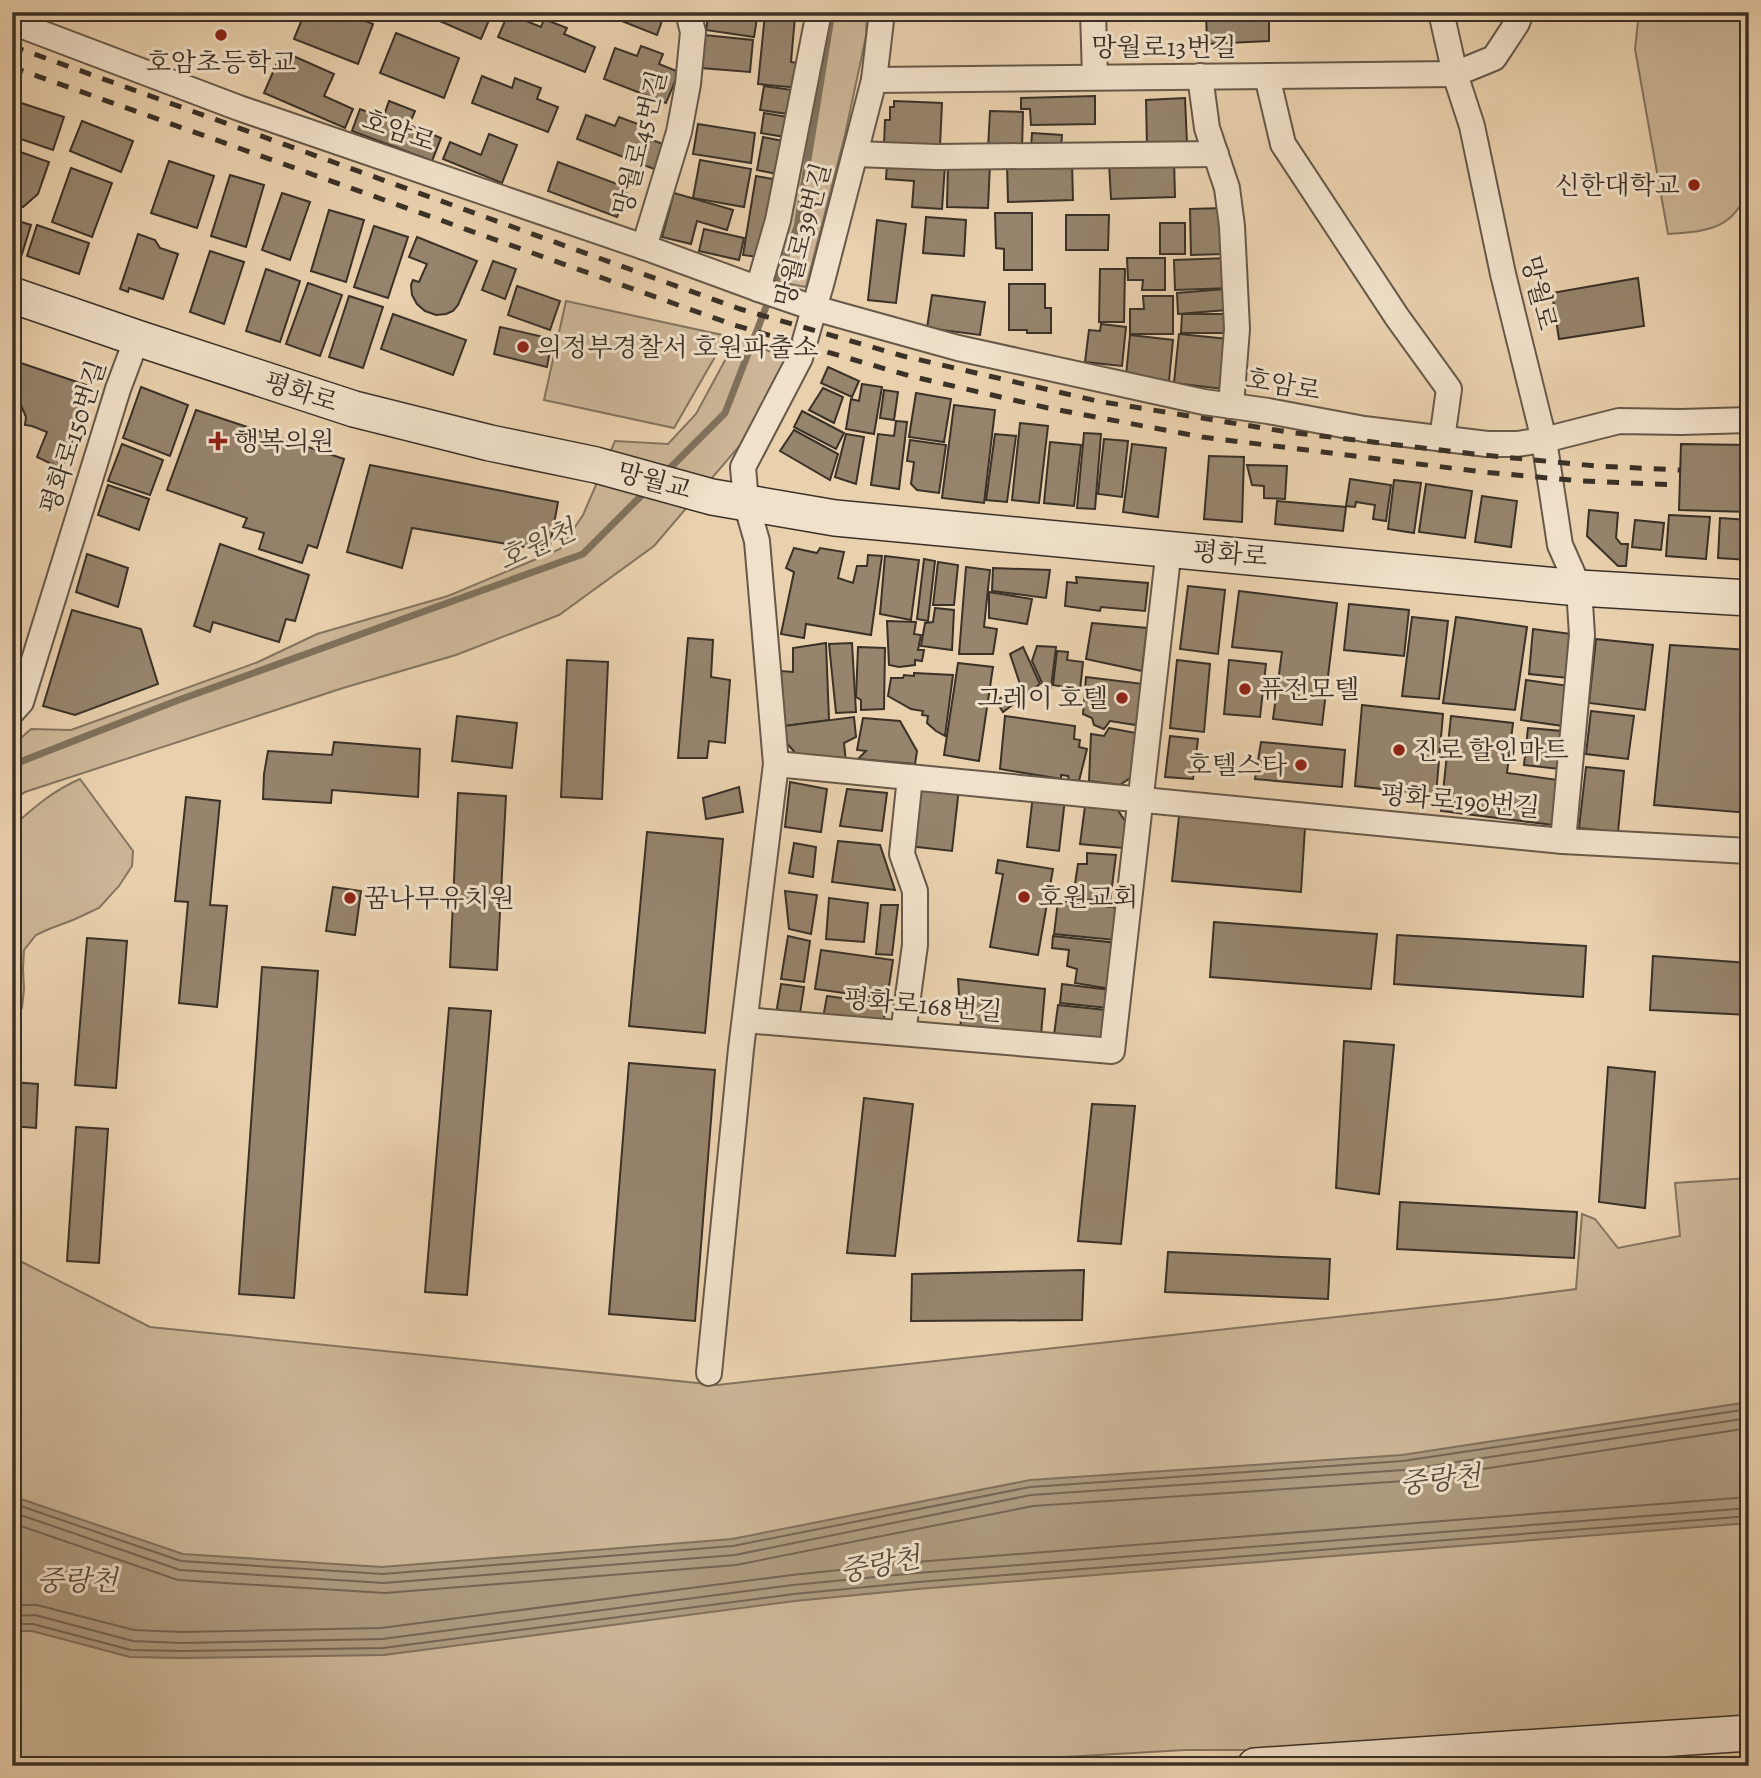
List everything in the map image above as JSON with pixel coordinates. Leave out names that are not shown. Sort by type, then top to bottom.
[{"type":"main road","name":"평화로","points":[[12,295],[354,409],[490,443],[596,465]]},
{"type":"main road","name":"망월교","points":[[596,465],[712,497]]},
{"type":"main road","name":"평화로","points":[[712,497],[835,518],[1578,587],[1749,598]]},
{"type":"main road","points":[[1255,1766],[1749,1733]]},
{"type":"street","name":"망월로45번길","points":[[644,247],[679,132],[688,85],[693,32],[688,12]]},
{"type":"street","points":[[763,291],[819,12]]},
{"type":"street","name":"망월로39번길","points":[[746,503],[743,467],[800,358],[814,309],[874,80],[881,12]]},
{"type":"street","points":[[1093,12],[1095,77]]},
{"type":"street","name":"망월로","points":[[1441,12],[1455,74],[1472,126],[1503,274],[1544,440],[1560,545],[1578,587]]},
{"type":"street","points":[[1455,74],[1494,58],[1517,23],[1521,12]]},
{"type":"street","name":"호암로","points":[[12,22],[239,108],[644,247],[814,309],[958,348],[1204,402],[1364,429],[1488,444],[1544,440],[1619,421],[1749,420]]},
{"type":"street","name":"망월로13번길","points":[[874,80],[1455,74]]},
{"type":"street","points":[[1200,76],[1207,128],[1227,188],[1233,247],[1237,330],[1231,406]]},
{"type":"street","points":[[1266,76],[1283,144],[1397,317],[1449,389],[1442,439]]},
{"type":"street","points":[[855,154],[936,157],[1216,154]]},
{"type":"street","name":"평화로150번길","points":[[12,712],[21,702],[136,338]]},
{"type":"street","points":[[709,1373],[745,1020],[776,764],[757,541],[746,503]]},
{"type":"street","name":"평화로168번길","points":[[745,1020],[1112,1051],[1169,548]]},
{"type":"street","name":"평화로190번길","points":[[776,764],[1563,841],[1582,635],[1578,587]]},
{"type":"street","points":[[903,1033],[915,945],[915,891],[902,854],[910,777]]},
{"type":"street","points":[[1563,841],[1749,851]]},
{"type":"shaded area","points":[[824,12],[867,12],[866,36],[845,135],[806,287],[769,280]]},
{"type":"shaded area","points":[[1639,12],[1749,12],[1749,186],[1736,212],[1728,220],[1708,229],[1668,234],[1635,49]]},
{"type":"shaded area","points":[[566,301],[727,336],[674,428],[544,400]]},
{"type":"shaded area","points":[[736,340],[787,357],[741,444],[654,546],[559,615],[456,655],[343,688],[25,792],[12,801],[12,746],[31,729],[71,730],[258,662],[317,634],[448,596],[560,549],[583,515],[615,441],[668,444],[696,414]]},
{"type":"shaded area","points":[[80,779],[133,851],[132,866],[119,886],[99,908],[36,935],[24,950],[22,1008],[12,1020],[12,827],[53,794]]},
{"type":"shaded area","points":[[1749,1178],[1749,1718],[1254,1750],[1185,1750],[909,1766],[12,1766],[12,1257],[150,1327],[717,1385],[1576,1289],[1582,1214],[1595,1219],[1618,1248],[1680,1236],[1675,1183]]},
{"type":"water","name":"중랑천","points":[[1749,1402],[1749,1523],[918,1589],[795,1601],[384,1655],[130,1657],[32,1631],[12,1631],[12,1496],[183,1554],[382,1567],[732,1539],[1030,1480],[1402,1455]]},
{"type":"building","points":[[305,12],[343,12],[373,24],[358,64],[294,39]]},
{"type":"building","points":[[419,12],[491,12],[492,13],[481,39]]},
{"type":"building","points":[[599,12],[665,12],[657,35]]},
{"type":"building","points":[[709,12],[758,12],[754,37],[706,30]]},
{"type":"building","points":[[1206,12],[1269,12],[1269,41],[1207,44]]},
{"type":"building","points":[[508,14],[541,27],[544,19],[567,28],[564,34],[595,47],[585,72],[498,37]]},
{"type":"building","points":[[765,14],[795,17],[791,62],[803,64],[800,88],[758,84]]},
{"type":"building","points":[[396,33],[459,58],[444,98],[380,73]]},
{"type":"building","points":[[704,35],[753,40],[750,72],[701,68]]},
{"type":"building","points":[[641,46],[663,54],[659,64],[679,72],[666,103],[604,79],[615,48],[637,56]]},
{"type":"building","points":[[282,51],[334,74],[324,96],[353,109],[345,128],[264,93]]},
{"type":"building","points":[[482,76],[512,88],[515,78],[541,88],[537,99],[558,107],[548,132],[472,103]]},
{"type":"building","points":[[764,86],[799,91],[795,115],[760,110]]},
{"type":"building","points":[[1095,96],[1095,124],[1031,125],[1030,109],[1021,109],[1021,98]]},
{"type":"building","points":[[1185,98],[1187,144],[1147,146],[1146,100]]},
{"type":"building","points":[[12,100],[64,117],[53,150],[12,136]]},
{"type":"building","points":[[389,101],[415,111],[409,125],[441,138],[432,161],[352,131],[360,109],[383,118]]},
{"type":"building","points":[[894,101],[942,103],[940,146],[884,144],[885,120],[890,120],[890,107],[894,107]]},
{"type":"building","points":[[990,111],[1023,112],[1022,150],[988,149]]},
{"type":"building","points":[[764,113],[794,118],[791,138],[761,133]]},
{"type":"building","points":[[586,115],[615,126],[619,117],[646,127],[642,136],[668,146],[659,171],[577,139]]},
{"type":"building","points":[[82,121],[133,141],[121,172],[70,151]]},
{"type":"building","points":[[698,124],[755,133],[751,163],[693,154]]},
{"type":"building","points":[[1032,133],[1062,135],[1061,150],[1031,148]]},
{"type":"building","points":[[489,134],[517,145],[502,183],[443,159],[450,142],[481,155]]},
{"type":"building","points":[[763,137],[788,142],[782,175],[757,170]]},
{"type":"building","points":[[12,149],[49,162],[38,194],[23,207],[12,203]]},
{"type":"building","points":[[700,160],[751,169],[744,207],[693,198]]},
{"type":"building","points":[[1174,160],[1175,197],[1111,199],[1109,162]]},
{"type":"building","points":[[169,161],[214,176],[197,228],[151,213]]},
{"type":"building","points":[[558,162],[628,188],[617,217],[548,191]]},
{"type":"building","points":[[887,162],[945,165],[942,209],[912,207],[914,181],[886,179]]},
{"type":"building","points":[[948,163],[990,164],[988,208],[947,207]]},
{"type":"building","points":[[1072,163],[1073,200],[1008,202],[1007,165]]},
{"type":"building","points":[[71,168],[112,183],[92,237],[52,222]]},
{"type":"building","points":[[230,175],[264,185],[246,247],[211,236]]},
{"type":"building","points":[[756,176],[778,180],[765,258],[743,255]]},
{"type":"building","points":[[282,193],[310,202],[290,260],[262,250]]},
{"type":"building","points":[[674,193],[733,210],[727,230],[697,221],[691,244],[662,237]]},
{"type":"building","points":[[1223,208],[1224,254],[1191,255],[1190,209]]},
{"type":"building","points":[[329,210],[364,220],[346,282],[311,271]]},
{"type":"building","points":[[995,213],[1032,213],[1032,270],[1004,270],[1004,249],[996,248]]},
{"type":"building","points":[[1066,215],[1109,215],[1108,250],[1066,250]]},
{"type":"building","points":[[926,217],[966,220],[964,256],[923,253]]},
{"type":"building","points":[[12,219],[31,225],[21,257],[12,254]]},
{"type":"building","points":[[877,220],[906,224],[896,303],[868,300]]},
{"type":"building","points":[[1160,223],[1185,223],[1185,254],[1160,254]]},
{"type":"building","points":[[37,225],[89,243],[79,274],[27,256]]},
{"type":"building","points":[[374,226],[408,237],[388,298],[354,287]]},
{"type":"building","points":[[704,229],[744,238],[739,260],[699,251]]},
{"type":"building","points":[[138,234],[155,240],[160,248],[178,254],[163,299],[129,288],[128,292],[120,289]]},
{"type":"building","points":[[417,237],[477,261],[453,311],[436,315],[425,311],[412,295],[413,280],[419,282],[427,264],[409,257]]},
{"type":"building","points":[[210,251],[244,262],[224,324],[190,312]]},
{"type":"building","points":[[1127,258],[1165,258],[1165,290],[1142,290],[1143,280],[1128,280]]},
{"type":"building","points":[[1229,258],[1231,288],[1175,290],[1174,260]]},
{"type":"building","points":[[493,261],[516,269],[505,299],[482,290]]},
{"type":"building","points":[[266,269],[300,281],[280,342],[246,331]]},
{"type":"building","points":[[1100,269],[1125,269],[1124,322],[1099,322]]},
{"type":"building","points":[[1638,278],[1644,326],[1559,339],[1552,293]]},
{"type":"building","points":[[308,283],[342,295],[320,356],[286,344]]},
{"type":"building","points":[[1009,284],[1045,284],[1045,308],[1051,308],[1051,333],[1009,330]]},
{"type":"building","points":[[517,286],[560,301],[550,330],[508,315]]},
{"type":"building","points":[[1225,289],[1227,310],[1178,314],[1177,293]]},
{"type":"building","points":[[932,295],[985,302],[980,335],[927,328]]},
{"type":"building","points":[[349,296],[383,307],[363,368],[329,357]]},
{"type":"building","points":[[1143,296],[1173,296],[1173,334],[1130,334],[1130,309],[1144,309]]},
{"type":"building","points":[[393,314],[466,340],[453,375],[381,349]]},
{"type":"building","points":[[1182,314],[1229,314],[1229,333],[1181,333]]},
{"type":"building","points":[[1101,324],[1126,327],[1122,366],[1085,362],[1089,330],[1100,331]]},
{"type":"building","name":"의정부경찰서 호원파출소","points":[[500,327],[552,339],[547,367],[494,354]]},
{"type":"building","points":[[1179,334],[1228,339],[1223,389],[1174,383]]},
{"type":"building","points":[[1130,335],[1173,340],[1169,381],[1126,376]]},
{"type":"building","points":[[12,360],[86,385],[79,422],[62,469],[37,457],[47,432],[25,425],[26,417],[18,398],[12,396]]},
{"type":"building","points":[[828,367],[859,381],[852,397],[821,383]]},
{"type":"building","points":[[862,384],[882,387],[874,434],[846,429],[851,399],[859,401]]},
{"type":"building","points":[[141,387],[188,405],[170,456],[123,438]]},
{"type":"building","points":[[823,388],[843,397],[834,423],[809,410]]},
{"type":"building","points":[[884,390],[898,392],[894,420],[880,418]]},
{"type":"building","points":[[916,393],[951,399],[944,442],[909,437]]},
{"type":"building","points":[[954,405],[995,410],[984,503],[942,498]]},
{"type":"building","points":[[196,410],[344,459],[317,548],[308,545],[302,563],[259,549],[264,533],[243,527],[247,518],[167,490]]},
{"type":"building","points":[[802,411],[844,433],[836,449],[794,427]]},
{"type":"building","points":[[896,421],[907,422],[899,489],[871,485],[878,434],[894,436]]},
{"type":"building","points":[[1020,423],[1048,426],[1039,503],[1012,500]]},
{"type":"building","points":[[794,430],[838,454],[830,480],[780,451]]},
{"type":"building","points":[[1084,433],[1101,434],[1095,509],[1077,508]]},
{"type":"building","points":[[846,434],[864,437],[856,484],[835,477]]},
{"type":"building","points":[[995,434],[1016,436],[1007,502],[986,500]]},
{"type":"building","points":[[1104,439],[1128,441],[1122,497],[1098,494]]},
{"type":"building","points":[[910,440],[946,445],[939,493],[917,490],[911,484],[914,462],[907,461]]},
{"type":"building","points":[[1050,442],[1081,445],[1074,506],[1044,503]]},
{"type":"building","points":[[122,444],[163,460],[150,495],[108,481]]},
{"type":"building","points":[[1132,444],[1166,448],[1158,517],[1123,512]]},
{"type":"building","points":[[1681,444],[1749,445],[1749,512],[1679,510]]},
{"type":"building","points":[[1209,456],[1244,457],[1242,522],[1204,519]]},
{"type":"building","points":[[370,465],[558,502],[549,551],[412,528],[402,568],[347,552]]},
{"type":"building","points":[[1247,465],[1287,466],[1285,499],[1264,498],[1264,486],[1252,485]]},
{"type":"building","points":[[1350,479],[1391,485],[1386,521],[1373,519],[1375,505],[1356,502],[1355,507],[1346,506]]},
{"type":"building","points":[[1394,480],[1421,483],[1414,533],[1388,529]]},
{"type":"building","points":[[1426,484],[1472,491],[1465,538],[1419,532]]},
{"type":"building","points":[[108,485],[149,499],[139,530],[98,515]]},
{"type":"building","points":[[1482,496],[1517,501],[1511,547],[1475,542]]},
{"type":"building","points":[[1277,501],[1346,507],[1343,531],[1275,524]]},
{"type":"building","points":[[1589,510],[1618,513],[1616,538],[1621,544],[1628,544],[1626,566],[1618,566],[1587,536]]},
{"type":"building","points":[[1669,515],[1710,517],[1706,559],[1666,556]]},
{"type":"building","points":[[1720,518],[1749,520],[1749,560],[1718,558]]},
{"type":"building","points":[[1635,520],[1664,523],[1661,550],[1632,547]]},
{"type":"building","points":[[220,544],[309,575],[295,621],[286,619],[279,642],[213,622],[210,632],[194,626]]},
{"type":"building","points":[[794,548],[817,553],[820,548],[844,552],[838,578],[853,583],[857,566],[867,566],[868,555],[882,556],[871,635],[806,624],[804,638],[781,634],[794,572],[786,568]]},
{"type":"building","points":[[87,554],[128,568],[118,607],[76,592]]},
{"type":"building","points":[[885,556],[919,560],[911,620],[880,614]]},
{"type":"building","points":[[924,559],[935,561],[928,621],[917,619]]},
{"type":"building","points":[[938,562],[958,565],[954,605],[933,605]]},
{"type":"building","points":[[966,567],[990,570],[984,627],[997,629],[993,654],[959,654]]},
{"type":"building","points":[[993,568],[1050,570],[1046,598],[992,591]]},
{"type":"building","points":[[1076,577],[1148,583],[1145,611],[1101,607],[1100,611],[1065,606],[1067,582],[1077,583]]},
{"type":"building","points":[[1188,586],[1225,590],[1218,654],[1180,649]]},
{"type":"building","points":[[1239,591],[1337,603],[1322,725],[1273,719],[1282,652],[1232,647]]},
{"type":"building","points":[[989,592],[1032,599],[1027,624],[989,618]]},
{"type":"building","points":[[1349,604],[1409,610],[1404,656],[1344,650]]},
{"type":"building","points":[[935,608],[954,610],[952,650],[921,646],[925,623],[933,622]]},
{"type":"building","points":[[72,610],[141,629],[158,684],[75,715],[43,706]]},
{"type":"building","points":[[1412,617],[1448,621],[1439,699],[1402,696]]},
{"type":"building","points":[[1456,617],[1527,627],[1515,710],[1443,703]]},
{"type":"building","points":[[887,621],[916,622],[914,634],[921,635],[918,650],[924,650],[922,661],[915,660],[915,665],[899,667],[889,665]]},
{"type":"building","points":[[1092,623],[1147,628],[1142,671],[1086,659]]},
{"type":"building","points":[[1533,629],[1572,634],[1568,678],[1529,674]]},
{"type":"building","points":[[688,638],[713,640],[711,677],[730,680],[725,743],[709,741],[707,758],[678,758]]},
{"type":"building","points":[[1596,639],[1653,645],[1645,710],[1589,703]]},
{"type":"building","points":[[826,643],[829,720],[784,726],[781,671],[793,672],[793,648]]},
{"type":"building","points":[[852,643],[856,712],[836,713],[829,644]]},
{"type":"building","points":[[1670,645],[1749,650],[1749,813],[1654,805]]},
{"type":"building","points":[[1037,646],[1056,647],[1051,688],[1042,683],[1032,661]]},
{"type":"building","points":[[858,647],[885,648],[884,709],[861,710],[861,700],[856,697]]},
{"type":"building","points":[[1023,647],[1040,684],[1003,712],[996,701],[1020,684],[1010,654]]},
{"type":"building","points":[[1057,651],[1068,652],[1067,660],[1083,662],[1080,690],[1053,685]]},
{"type":"building","points":[[567,660],[608,662],[602,799],[561,797]]},
{"type":"building","points":[[1177,660],[1210,664],[1204,732],[1170,728]]},
{"type":"building","name":"퓨전모텔","points":[[1229,660],[1266,664],[1260,717],[1224,714]]},
{"type":"building","points":[[958,663],[993,667],[979,761],[944,755]]},
{"type":"building","points":[[914,673],[953,675],[945,736],[927,723],[928,716],[922,715],[923,711],[911,709],[888,696],[891,678],[914,676]]},
{"type":"building","points":[[1086,677],[1144,684],[1136,725],[1110,721],[1104,729],[1094,725],[1092,718],[1083,714]]},
{"type":"building","points":[[1526,680],[1569,686],[1563,726],[1521,720]]},
{"type":"building","name":"진로 할인마트","points":[[1362,705],[1443,714],[1436,795],[1355,786]]},
{"type":"building","points":[[1591,711],[1634,716],[1628,759],[1586,754]]},
{"type":"building","points":[[457,716],[517,723],[512,768],[452,761]]},
{"type":"building","points":[[1005,716],[1075,726],[1074,739],[1080,740],[1079,747],[1087,749],[1079,781],[1069,780],[1068,776],[1061,775],[1061,779],[1000,769]]},
{"type":"building","points":[[1451,716],[1513,723],[1507,773],[1558,780],[1553,825],[1441,811]]},
{"type":"building","points":[[854,717],[856,737],[844,743],[846,762],[797,755],[785,741],[784,726]]},
{"type":"building","points":[[863,718],[900,721],[917,751],[915,764],[858,759],[866,751],[857,750]]},
{"type":"building","points":[[1109,728],[1136,733],[1133,776],[1120,785],[1089,781],[1091,734],[1104,736]]},
{"type":"building","points":[[1528,728],[1562,731],[1559,769],[1524,765]]},
{"type":"building","points":[[1170,736],[1198,739],[1193,779],[1165,777]]},
{"type":"building","points":[[334,742],[420,749],[418,797],[332,790],[331,803],[263,799],[268,751],[332,755]]},
{"type":"building","name":"호텔스타","points":[[1261,742],[1345,750],[1342,787],[1255,779]]},
{"type":"building","points":[[1586,767],[1624,771],[1618,832],[1579,828]]},
{"type":"building","points":[[790,782],[827,789],[821,832],[785,827]]},
{"type":"building","points":[[916,784],[959,788],[952,851],[909,846]]},
{"type":"building","points":[[739,787],[743,812],[706,819],[703,798]]},
{"type":"building","points":[[847,789],[887,793],[882,831],[840,826]]},
{"type":"building","points":[[458,793],[506,796],[497,970],[450,967]]},
{"type":"building","points":[[1033,795],[1065,799],[1059,851],[1027,847]]},
{"type":"building","points":[[186,797],[220,801],[210,905],[227,906],[217,1007],[179,1003],[188,902],[175,901]]},
{"type":"building","points":[[1085,806],[1117,809],[1125,821],[1123,848],[1080,844]]},
{"type":"building","points":[[1179,816],[1305,827],[1301,892],[1172,881]]},
{"type":"building","points":[[647,832],[723,839],[705,1033],[629,1026]]},
{"type":"building","points":[[838,841],[880,845],[895,890],[832,882]]},
{"type":"building","points":[[794,843],[816,847],[813,877],[789,873]]},
{"type":"building","points":[[1087,853],[1116,855],[1110,902],[1082,899],[1083,891],[1074,890],[1078,864],[1087,864]]},
{"type":"building","name":"호원교회","points":[[998,860],[1053,869],[1038,955],[990,947],[1003,874],[996,873]]},
{"type":"building","points":[[333,887],[361,891],[355,935],[326,931]]},
{"type":"building","points":[[785,891],[817,895],[811,934],[789,929]]},
{"type":"building","points":[[829,898],[868,903],[864,942],[826,939]]},
{"type":"building","points":[[1058,901],[1119,908],[1115,940],[1054,934]]},
{"type":"building","points":[[881,905],[898,905],[892,955],[876,954]]},
{"type":"building","points":[[1214,922],[1377,934],[1371,989],[1210,977]]},
{"type":"building","points":[[1397,935],[1586,946],[1583,997],[1394,984]]},
{"type":"building","points":[[788,936],[810,941],[804,982],[781,979]]},
{"type":"building","points":[[1053,936],[1117,943],[1111,989],[1075,983],[1077,969],[1067,966],[1069,950],[1052,948]]},
{"type":"building","points":[[87,938],[127,941],[116,1088],[75,1085]]},
{"type":"building","points":[[821,950],[893,960],[887,999],[815,989]]},
{"type":"building","points":[[1653,956],[1749,963],[1749,1015],[1650,1010]]},
{"type":"building","points":[[262,967],[318,971],[294,1298],[239,1294]]},
{"type":"building","points":[[958,979],[1045,989],[1041,1035],[961,1028]]},
{"type":"building","points":[[781,984],[804,987],[799,1020],[785,1018],[777,1008]]},
{"type":"building","points":[[1062,984],[1111,990],[1108,1008],[1060,1003]]},
{"type":"building","points":[[827,996],[886,1004],[883,1026],[823,1018]]},
{"type":"building","points":[[1058,1005],[1106,1010],[1104,1040],[1054,1035]]},
{"type":"building","points":[[449,1008],[491,1011],[467,1295],[425,1292]]},
{"type":"building","points":[[1344,1041],[1394,1045],[1379,1194],[1336,1188]]},
{"type":"building","points":[[629,1063],[715,1070],[695,1321],[609,1314]]},
{"type":"building","points":[[1608,1067],[1655,1072],[1645,1208],[1599,1202]]},
{"type":"building","points":[[12,1082],[38,1084],[36,1128],[12,1126]]},
{"type":"building","points":[[864,1098],[913,1104],[895,1256],[847,1253]]},
{"type":"building","points":[[1092,1104],[1135,1106],[1121,1244],[1078,1241]]},
{"type":"building","points":[[76,1127],[108,1129],[99,1263],[67,1261]]},
{"type":"building","points":[[1400,1202],[1577,1212],[1574,1258],[1397,1249]]},
{"type":"building","points":[[1168,1252],[1330,1259],[1328,1299],[1165,1292]]},
{"type":"building","points":[[1084,1270],[1082,1320],[911,1321],[912,1274]]},
{"type":"waterway","name":"호원천","points":[[664,474],[725,413],[797,227],[832,12]]},
{"type":"waterway","name":"호원천","points":[[12,765],[176,701],[583,554],[648,489]]},
{"type":"railway","points":[[12,46],[740,309],[903,356],[1097,401],[1288,432],[1596,466],[1680,470]]},
{"type":"railway","points":[[12,67],[734,325],[910,376],[1048,408],[1202,437],[1483,472],[1581,481],[1680,485]]},
{"type":"place","name":"호암초등학교","points":[[221,35]]},
{"type":"place","name":"신한대학교","points":[[1694,185]]},
{"type":"place","name":"의정부경찰서 호원파출소","points":[[523,347]]},
{"type":"place","name":"행복의원","points":[[218,441]]},
{"type":"place","name":"퓨전모텔","points":[[1245,689]]},
{"type":"place","name":"그레이 호텔","points":[[1122,698]]},
{"type":"place","name":"진로 할인마트","points":[[1399,750]]},
{"type":"place","name":"호텔스타","points":[[1301,765]]},
{"type":"place","name":"호원교회","points":[[1024,897]]},
{"type":"place","name":"꿈나무유치원","points":[[350,898]]}]
